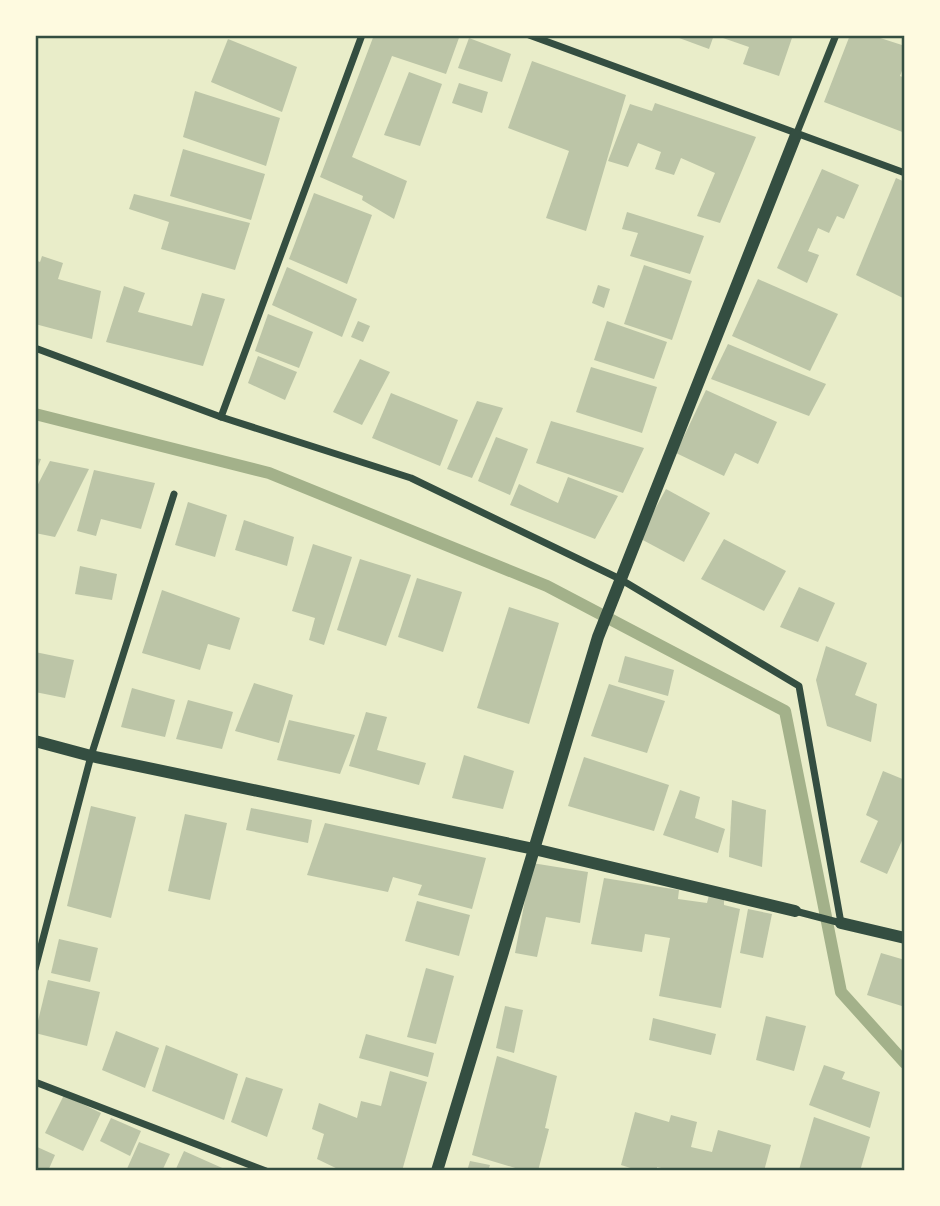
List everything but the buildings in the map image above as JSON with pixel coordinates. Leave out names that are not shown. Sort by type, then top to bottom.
[{"type":"street","points":[[221,417],[362,35]]},
{"type":"street","points":[[529,35],[905,173]]},
{"type":"street","points":[[437,1171],[584,683],[608,612],[836,35]]},
{"type":"street","points":[[35,348],[221,417],[411,478],[620,579],[799,686],[841,923]]},
{"type":"street","points":[[35,969],[91,756],[174,494]]},
{"type":"street","points":[[35,741],[91,756],[534,849],[905,938]]},
{"type":"street","points":[[35,1082],[266,1171]]},
{"type":"waterway","points":[[35,414],[269,473],[547,586],[785,711],[841,992],[905,1063]]}]
